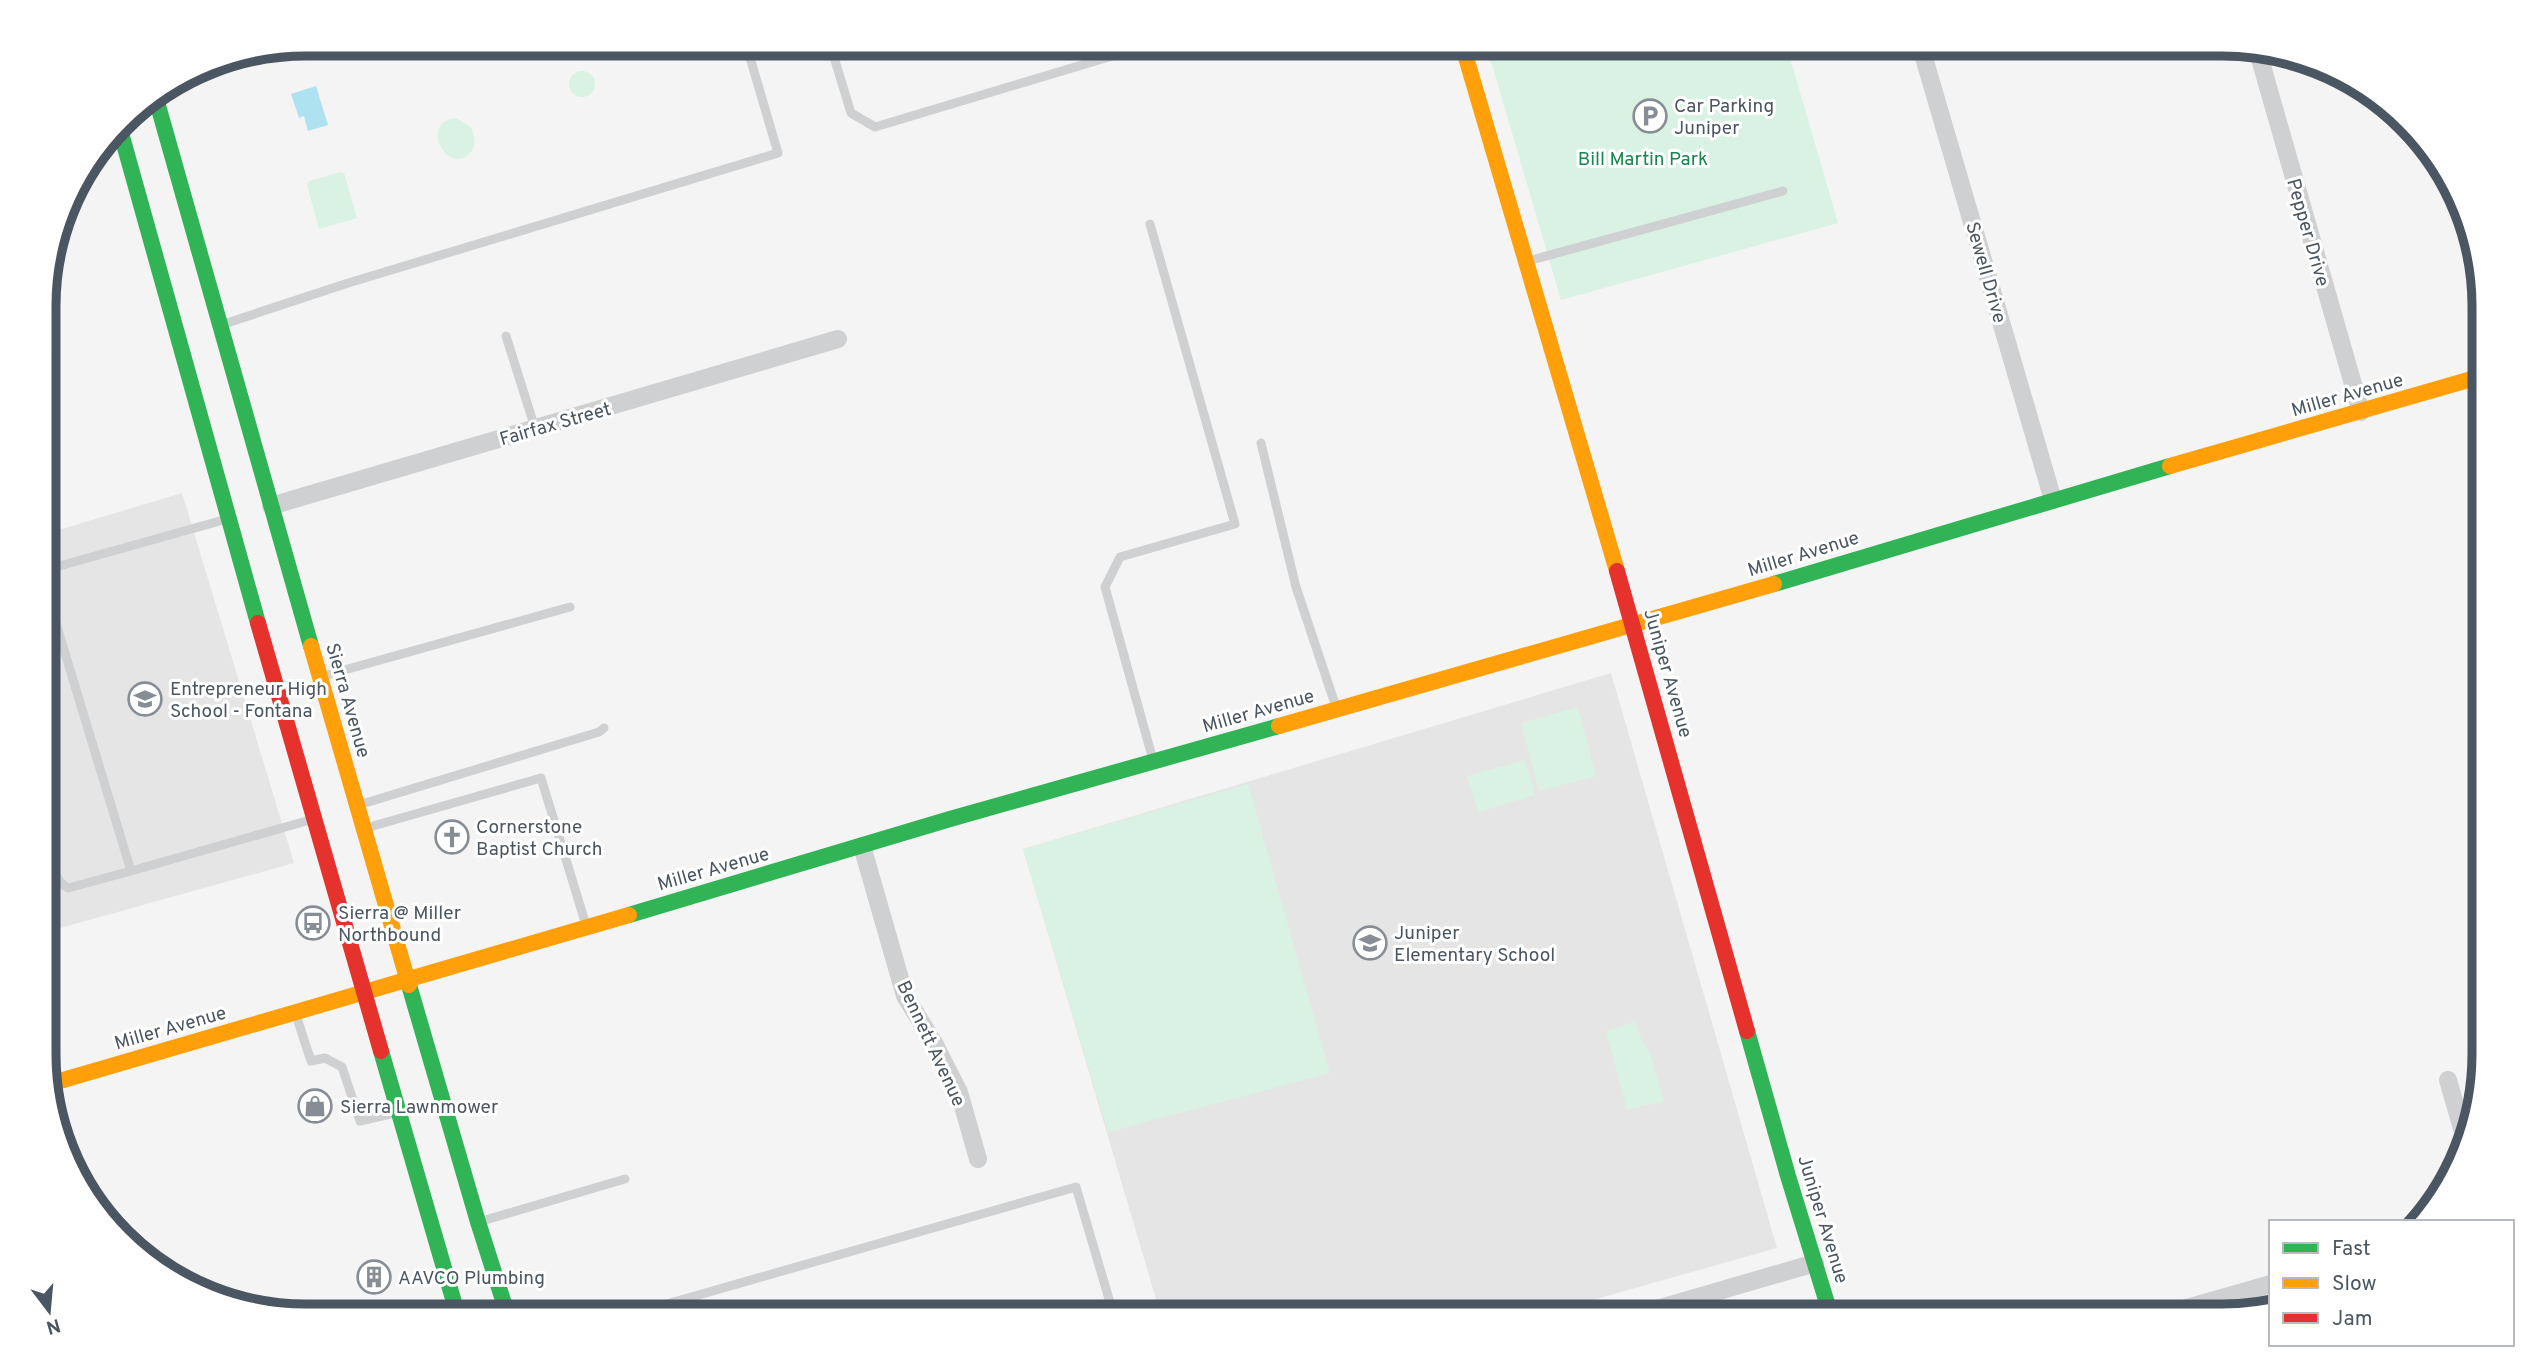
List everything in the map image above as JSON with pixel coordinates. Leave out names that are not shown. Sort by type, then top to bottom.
[{"type":"street","name":"Juniper Avenue","points":[[1466,56],[1827,1304]]},
{"type":"street","name":"Sewell Drive","points":[[1924,56],[2053,500]]},
{"type":"street","name":"Pepper Drive","points":[[2260,59],[2361,412]]},
{"type":"street","name":"Sierra Avenue","points":[[158,105],[357,805],[504,1304]]},
{"type":"street","points":[[122,137],[455,1304]]},
{"type":"street","name":"Fairfax Street","points":[[271,506],[838,339]]},
{"type":"street","name":"Miller Avenue","points":[[58,1082],[409,981],[862,846],[1633,626],[2053,500],[2472,379]]},
{"type":"street","name":"Bennett Avenue","points":[[862,846],[905,996],[934,1043],[959,1092],[978,1159]]},
{"type":"street","points":[[2448,1080],[2461,1126]]},
{"type":"street","points":[[1674,1304],[1815,1263]]},
{"type":"street","points":[[2201,1304],[2269,1285]]},
{"type":"lane","points":[[222,324],[778,153],[750,56]]},
{"type":"lane","points":[[834,56],[851,113],[875,127],[1112,56]]},
{"type":"lane","points":[[1526,262],[1783,191]]},
{"type":"lane","points":[[1150,224],[1235,524],[1120,558],[1105,587],[1153,762]]},
{"type":"lane","points":[[506,336],[535,428]]},
{"type":"lane","points":[[1261,443],[1296,587],[1337,709]]},
{"type":"lane","points":[[57,567],[229,519]]},
{"type":"lane","points":[[321,676],[570,607]]},
{"type":"lane","points":[[57,625],[131,871]]},
{"type":"lane","points":[[357,805],[604,728]]},
{"type":"lane","points":[[364,828],[541,778],[587,927]]},
{"type":"lane","points":[[56,876],[68,888],[315,819]]},
{"type":"lane","points":[[296,1013],[311,1061],[325,1058],[342,1067],[360,1121],[400,1112]]},
{"type":"lane","points":[[478,1222],[625,1178]]},
{"type":"lane","points":[[667,1304],[1076,1186],[1110,1304]]},
{"type":"shaded area","name":"Entrepreneur High School - Fontana","points":[[182,493],[294,863],[56,929],[57,531]]},
{"type":"shaded area","name":"Juniper Elementary School","points":[[1611,673],[1777,1248],[1579,1304],[1157,1304],[1023,849]]},
{"type":"green space","name":"Bill Martin Park","points":[[1490,56],[1789,56],[1838,223],[1561,300]]},
{"type":"green space","points":[[582,71],[591,75],[595,84],[591,93],[582,97],[573,93],[569,84],[573,75]]},
{"type":"green space","points":[[456,118],[471,127],[474,137],[472,150],[462,159],[446,154],[438,138],[439,129],[445,122]]},
{"type":"green space","points":[[344,173],[357,218],[319,229],[307,185],[309,181]]},
{"type":"green space","points":[[1578,707],[1596,776],[1539,791],[1521,723]]},
{"type":"green space","points":[[1525,760],[1535,795],[1478,812],[1467,776]]},
{"type":"green space","points":[[1248,784],[1330,1073],[1108,1132],[1023,849]]},
{"type":"green space","points":[[1635,1022],[1643,1043],[1649,1050],[1664,1101],[1627,1110],[1606,1031]]},
{"type":"water","points":[[316,86],[328,125],[308,131],[304,116],[299,118],[291,94]]},
{"type":"traffic: fast","points":[[158,105],[311,646]]},
{"type":"traffic: fast","points":[[122,137],[258,623]]},
{"type":"traffic: fast","points":[[1774,584],[2170,466]]},
{"type":"traffic: fast","points":[[629,915],[950,819],[1279,726]]},
{"type":"traffic: fast","points":[[409,985],[504,1304]]},
{"type":"traffic: fast","points":[[1747,1031],[1827,1304]]},
{"type":"traffic: fast","points":[[381,1051],[455,1304]]},
{"type":"traffic: slow","points":[[1466,56],[1617,571]]},
{"type":"traffic: slow","points":[[2170,466],[2472,379]]},
{"type":"traffic: slow","points":[[1279,726],[1774,584]]},
{"type":"traffic: slow","points":[[311,646],[409,985]]},
{"type":"traffic: slow","points":[[58,1082],[629,915]]},
{"type":"traffic: jam","points":[[1617,571],[1747,1031]]},
{"type":"traffic: jam","points":[[258,623],[381,1051]]},
{"type":"place","name":"Car Parking Juniper","points":[[1650,116]]},
{"type":"place","name":"Entrepreneur High School - Fontana","points":[[145,699]]},
{"type":"place","name":"Cornerstone Baptist Church","points":[[452,837]]},
{"type":"place","name":"Sierra @ Miller Northbound","points":[[313,923]]},
{"type":"place","name":"Juniper Elementary School","points":[[1370,943]]},
{"type":"place","name":"Sierra Lawnmower","points":[[315,1106]]},
{"type":"place","name":"AAVCO Plumbing","points":[[374,1277]]}]
